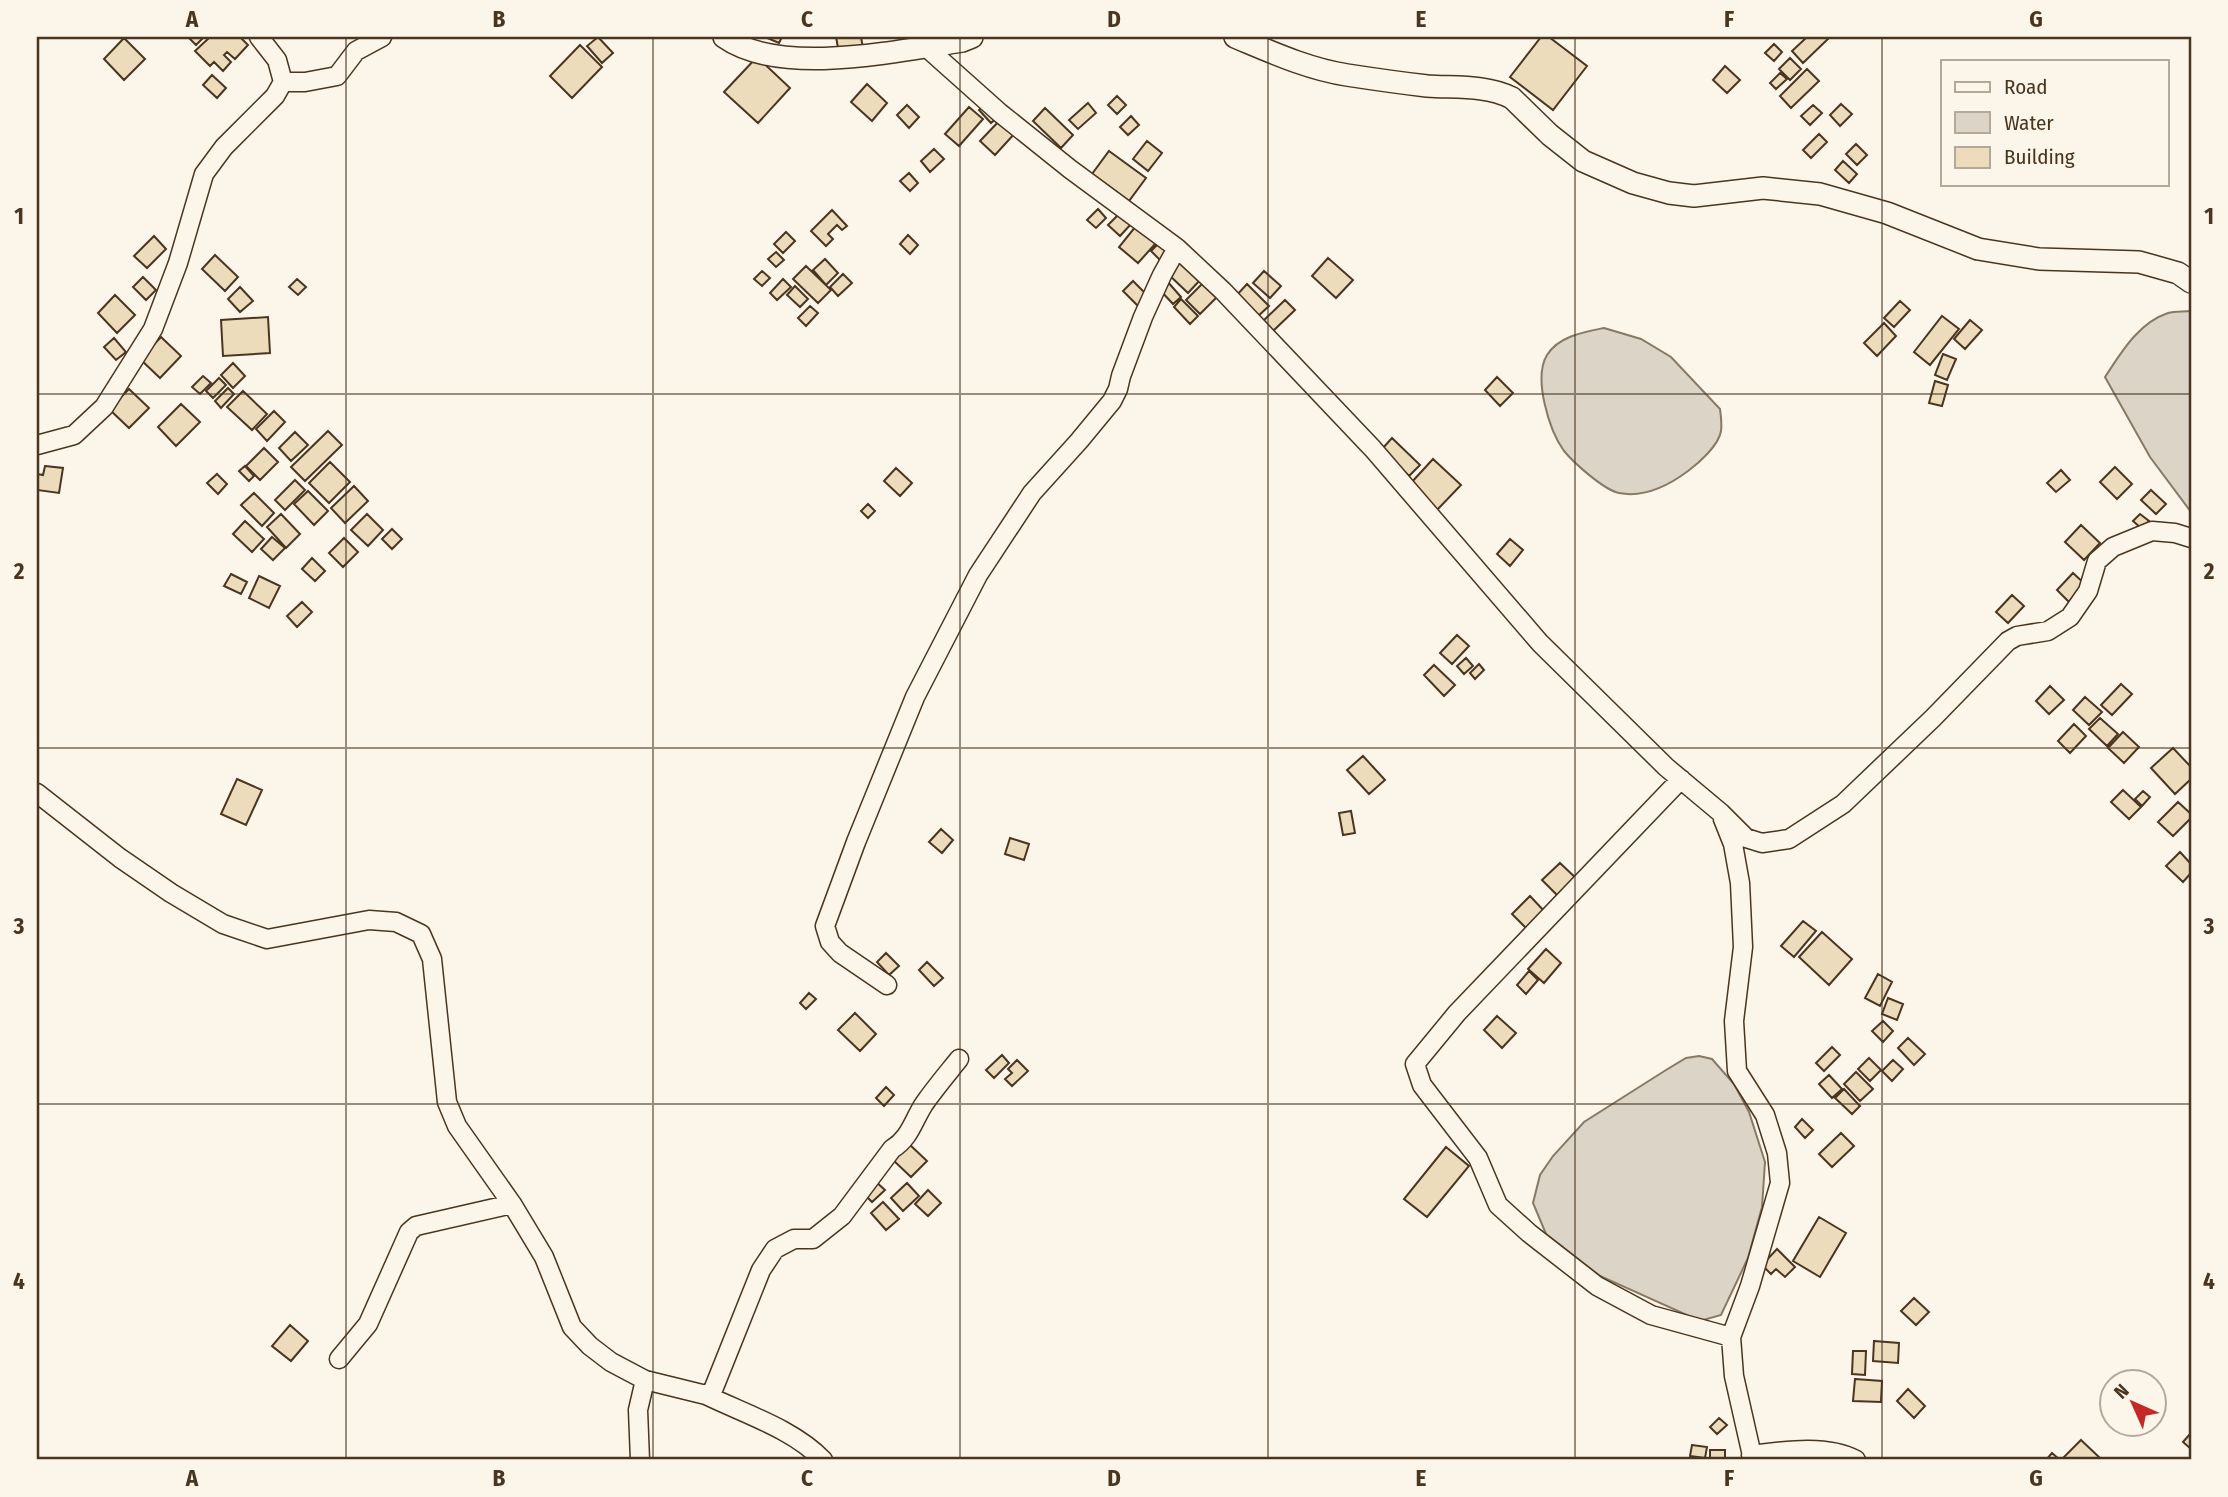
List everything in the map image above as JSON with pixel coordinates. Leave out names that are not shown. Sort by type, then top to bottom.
[{"type":"street","points":[[37,445],[74,435],[104,407],[153,329],[178,263],[204,174],[224,148],[275,96],[283,82],[277,60],[259,37]]},
{"type":"street","points":[[283,82],[305,82],[337,76],[356,51],[382,37]]},
{"type":"street","points":[[724,37],[749,50],[779,57],[842,59],[962,41],[972,37]]},
{"type":"street","points":[[1235,37],[1305,65],[1345,75],[1505,94],[1583,161],[1633,183],[1669,193],[1694,196],[1763,188],[1819,194],[1887,213],[1978,249],[2039,259],[2139,262],[2178,274],[2191,282]]},
{"type":"street","points":[[926,47],[1000,113],[1177,248],[1262,331],[1363,439],[1540,643],[1746,838],[1762,843],[1789,839],[1843,804],[2008,641],[2018,635],[2048,631],[2070,617],[2088,591],[2097,561],[2113,547],[2152,531],[2191,538]]},
{"type":"street","points":[[887,985],[840,953],[830,942],[825,926],[856,842],[915,697],[978,575],[1032,493],[1112,401],[1143,317],[1177,248]]},
{"type":"street","points":[[1681,779],[1457,1013],[1415,1064],[1422,1085],[1478,1158],[1498,1205],[1529,1233],[1597,1286],[1651,1315],[1731,1337]]},
{"type":"street","points":[[37,793],[120,858],[223,924],[267,939],[369,920],[396,922],[421,934],[432,959],[447,1102],[457,1126],[513,1204],[544,1257],[572,1327],[590,1346],[611,1362],[645,1380],[706,1395],[776,1428],[812,1456]]},
{"type":"street","points":[[1721,813],[1733,844],[1740,883],[1743,947],[1734,1021],[1737,1071],[1765,1115],[1777,1153],[1780,1183],[1751,1286],[1731,1337],[1734,1376],[1752,1458],[1797,1449],[1846,1455],[1856,1460]]},
{"type":"street","points":[[706,1395],[713,1390],[761,1270],[775,1249],[794,1239],[813,1239],[842,1216],[892,1149],[902,1142],[923,1106],[959,1059]]},
{"type":"street","points":[[339,1359],[368,1324],[409,1232],[416,1226],[513,1204]]},
{"type":"street","points":[[640,1460],[638,1410],[645,1380]]},
{"type":"water","points":[[2191,311],[2191,512],[2150,457],[2105,377],[2131,340],[2148,324],[2168,313]]},
{"type":"water","points":[[1604,328],[1641,339],[1671,357],[1720,409],[1721,431],[1717,442],[1708,453],[1680,476],[1647,492],[1619,493],[1598,482],[1564,451],[1548,417],[1542,390],[1543,365],[1547,355],[1565,339]]},
{"type":"water","points":[[1699,1056],[1712,1059],[1734,1084],[1749,1112],[1765,1162],[1762,1207],[1748,1258],[1721,1315],[1700,1321],[1600,1276],[1546,1234],[1533,1203],[1540,1175],[1553,1156],[1584,1122],[1686,1058]]},
{"type":"building","points":[[188,37],[204,37],[196,45]]},
{"type":"building","points":[[210,37],[240,37],[248,45],[235,59],[227,52],[224,55],[231,62],[223,71],[214,62],[210,66],[195,51]]},
{"type":"building","points":[[598,37],[613,53],[602,63],[587,46]]},
{"type":"building","points":[[765,37],[782,37],[779,43]]},
{"type":"building","points":[[836,37],[861,37],[863,48],[839,53]]},
{"type":"building","points":[[1541,37],[1549,37],[1587,66],[1553,110],[1510,77]]},
{"type":"building","points":[[1807,37],[1830,37],[1803,63],[1792,51]]},
{"type":"building","points":[[124,38],[145,59],[124,80],[104,59]]},
{"type":"building","points":[[1774,44],[1782,52],[1774,61],[1765,53]]},
{"type":"building","points":[[580,45],[602,67],[572,98],[550,76]]},
{"type":"building","points":[[757,57],[790,88],[758,123],[724,92]]},
{"type":"building","points":[[1790,58],[1801,69],[1790,80],[1779,69]]},
{"type":"building","points":[[1725,66],[1740,80],[1727,93],[1713,80]]},
{"type":"building","points":[[1807,69],[1819,81],[1791,108],[1780,96]]},
{"type":"building","points":[[1780,73],[1787,79],[1776,89],[1770,83]]},
{"type":"building","points":[[212,75],[226,88],[217,98],[203,85]]},
{"type":"building","points":[[867,84],[887,103],[872,121],[851,102]]},
{"type":"building","points":[[1117,96],[1126,105],[1117,114],[1108,105]]},
{"type":"building","points":[[987,103],[999,116],[991,123],[979,110]]},
{"type":"building","points":[[1088,103],[1096,113],[1078,129],[1069,120]]},
{"type":"building","points":[[1841,104],[1852,114],[1840,126],[1830,115]]},
{"type":"building","points":[[907,105],[919,117],[909,128],[897,115]]},
{"type":"building","points":[[1813,105],[1822,113],[1810,125],[1801,116]]},
{"type":"building","points":[[969,107],[983,119],[959,146],[945,134]]},
{"type":"building","points":[[1045,108],[1073,135],[1061,148],[1033,121]]},
{"type":"building","points":[[1131,116],[1139,125],[1128,135],[1120,127]]},
{"type":"building","points":[[1002,118],[1016,132],[995,155],[980,141]]},
{"type":"building","points":[[1819,134],[1827,142],[1811,158],[1803,150]]},
{"type":"building","points":[[1147,141],[1162,153],[1148,171],[1133,159]]},
{"type":"building","points":[[1856,144],[1867,155],[1857,165],[1846,154]]},
{"type":"building","points":[[934,149],[944,159],[930,172],[921,161]]},
{"type":"building","points":[[1109,151],[1146,178],[1129,201],[1092,174]]},
{"type":"building","points":[[1843,161],[1857,174],[1849,183],[1835,170]]},
{"type":"building","points":[[909,173],[918,183],[910,191],[900,181]]},
{"type":"building","points":[[1098,209],[1106,218],[1096,228],[1087,220]]},
{"type":"building","points":[[832,210],[847,226],[842,230],[837,225],[828,234],[833,239],[826,246],[811,231]]},
{"type":"building","points":[[1121,212],[1132,223],[1120,236],[1108,225]]},
{"type":"building","points":[[1136,226],[1156,243],[1138,263],[1119,247]]},
{"type":"building","points":[[786,232],[795,241],[783,253],[774,244]]},
{"type":"building","points":[[908,235],[918,245],[910,254],[900,244]]},
{"type":"building","points":[[154,236],[166,249],[147,268],[134,256]]},
{"type":"building","points":[[1159,243],[1172,255],[1164,264],[1151,251]]},
{"type":"building","points":[[776,252],[784,260],[776,267],[768,259]]},
{"type":"building","points":[[215,255],[238,277],[225,291],[202,269]]},
{"type":"building","points":[[1328,258],[1353,280],[1336,298],[1312,276]]},
{"type":"building","points":[[825,259],[838,273],[826,285],[813,270]]},
{"type":"building","points":[[1181,260],[1201,279],[1188,293],[1168,274]]},
{"type":"building","points":[[806,266],[831,290],[818,303],[793,279]]},
{"type":"building","points":[[762,271],[770,278],[762,286],[754,279]]},
{"type":"building","points":[[1264,271],[1281,286],[1270,298],[1253,283]]},
{"type":"building","points":[[843,274],[852,283],[838,296],[830,287]]},
{"type":"building","points":[[143,277],[156,290],[146,300],[133,287]]},
{"type":"building","points":[[297,279],[306,287],[298,295],[289,287]]},
{"type":"building","points":[[783,279],[791,287],[777,300],[770,293]]},
{"type":"building","points":[[1206,280],[1220,294],[1200,314],[1186,300]]},
{"type":"building","points":[[1133,281],[1150,298],[1140,308],[1123,291]]},
{"type":"building","points":[[1167,281],[1181,297],[1173,304],[1159,289]]},
{"type":"building","points":[[1247,284],[1269,306],[1257,317],[1236,296]]},
{"type":"building","points":[[795,286],[808,299],[800,307],[787,295]]},
{"type":"building","points":[[240,287],[253,301],[240,312],[228,299]]},
{"type":"building","points":[[115,295],[135,315],[117,333],[98,313]]},
{"type":"building","points":[[1181,299],[1198,316],[1190,324],[1174,307]]},
{"type":"building","points":[[1285,300],[1295,310],[1273,331],[1263,321]]},
{"type":"building","points":[[1900,301],[1910,310],[1894,327],[1884,318]]},
{"type":"building","points":[[810,306],[818,313],[806,326],[798,318]]},
{"type":"building","points":[[1942,316],[1959,329],[1930,365],[1914,352]]},
{"type":"building","points":[[268,317],[270,353],[223,356],[221,320]]},
{"type":"building","points":[[1970,320],[1982,330],[1965,349],[1954,339]]},
{"type":"building","points":[[1884,323],[1896,336],[1877,356],[1864,343]]},
{"type":"building","points":[[161,337],[181,356],[160,378],[140,359]]},
{"type":"building","points":[[114,338],[126,352],[116,360],[104,347]]},
{"type":"building","points":[[1943,354],[1956,359],[1947,380],[1935,375]]},
{"type":"building","points":[[233,363],[245,376],[233,388],[221,375]]},
{"type":"building","points":[[203,376],[211,383],[200,394],[192,387]]},
{"type":"building","points":[[1497,377],[1513,393],[1500,406],[1485,390]]},
{"type":"building","points":[[219,378],[226,385],[213,398],[206,391]]},
{"type":"building","points":[[1935,381],[1948,385],[1942,406],[1929,403]]},
{"type":"building","points":[[228,388],[234,394],[221,408],[215,401]]},
{"type":"building","points":[[129,389],[149,408],[129,428],[109,409]]},
{"type":"building","points":[[243,391],[267,414],[252,430],[227,407]]},
{"type":"building","points":[[181,404],[200,422],[176,446],[158,427]]},
{"type":"building","points":[[274,411],[285,422],[267,441],[256,429]]},
{"type":"building","points":[[328,431],[342,445],[305,481],[291,467]]},
{"type":"building","points":[[295,432],[308,445],[291,461],[279,448]]},
{"type":"building","points":[[1392,438],[1420,465],[1409,476],[1382,449]]},
{"type":"building","points":[[264,448],[278,462],[260,480],[246,466]]},
{"type":"building","points":[[1433,459],[1461,485],[1437,510],[1410,484]]},
{"type":"building","points":[[330,462],[350,482],[329,503],[309,483]]},
{"type":"building","points":[[45,466],[63,468],[59,493],[37,490],[37,474],[43,475]]},
{"type":"building","points":[[245,466],[254,476],[249,481],[239,471]]},
{"type":"building","points":[[2115,467],[2132,484],[2117,499],[2100,482]]},
{"type":"building","points":[[896,468],[912,483],[900,496],[884,481]]},
{"type":"building","points":[[2061,470],[2070,480],[2056,492],[2047,483]]},
{"type":"building","points":[[217,474],[227,484],[218,494],[207,483]]},
{"type":"building","points":[[295,480],[305,490],[285,510],[275,500]]},
{"type":"building","points":[[354,486],[368,501],[345,523],[331,508]]},
{"type":"building","points":[[2151,490],[2166,504],[2156,514],[2141,500]]},
{"type":"building","points":[[308,491],[328,511],[314,525],[294,504]]},
{"type":"building","points":[[254,493],[274,513],[262,526],[241,505]]},
{"type":"building","points":[[868,504],[875,511],[868,518],[861,511]]},
{"type":"building","points":[[281,514],[300,534],[286,548],[267,527]]},
{"type":"building","points":[[367,514],[383,530],[368,546],[351,530]]},
{"type":"building","points":[[2140,514],[2149,521],[2142,529],[2133,521]]},
{"type":"building","points":[[245,521],[264,539],[252,552],[233,534]]},
{"type":"building","points":[[2081,525],[2100,543],[2084,560],[2065,542]]},
{"type":"building","points":[[392,529],[402,539],[392,549],[382,539]]},
{"type":"building","points":[[272,537],[285,548],[273,560],[261,549]]},
{"type":"building","points":[[344,538],[358,552],[343,567],[329,553]]},
{"type":"building","points":[[1510,539],[1523,550],[1510,566],[1497,554]]},
{"type":"building","points":[[312,558],[325,571],[315,581],[302,569]]},
{"type":"building","points":[[2073,573],[2086,585],[2070,603],[2057,590]]},
{"type":"building","points":[[231,574],[247,582],[241,594],[224,586]]},
{"type":"building","points":[[259,576],[280,586],[269,608],[249,598]]},
{"type":"building","points":[[2012,595],[2024,606],[2008,623],[1996,612]]},
{"type":"building","points":[[302,602],[312,612],[297,627],[287,616]]},
{"type":"building","points":[[1457,635],[1469,646],[1452,664],[1440,653]]},
{"type":"building","points":[[1466,658],[1473,666],[1464,674],[1457,666]]},
{"type":"building","points":[[1479,664],[1484,670],[1475,679],[1470,673]]},
{"type":"building","points":[[1434,665],[1455,685],[1444,696],[1424,675]]},
{"type":"building","points":[[2121,684],[2132,694],[2112,715],[2101,705]]},
{"type":"building","points":[[2050,686],[2064,700],[2049,714],[2036,701]]},
{"type":"building","points":[[2085,697],[2102,712],[2089,725],[2073,710]]},
{"type":"building","points":[[2100,718],[2118,734],[2107,746],[2089,729]]},
{"type":"building","points":[[2074,724],[2086,736],[2070,753],[2058,741]]},
{"type":"building","points":[[2123,732],[2139,747],[2124,763],[2108,748]]},
{"type":"building","points":[[2173,748],[2191,767],[2191,779],[2175,794],[2151,768]]},
{"type":"building","points":[[1363,756],[1385,780],[1369,794],[1347,770]]},
{"type":"building","points":[[237,779],[262,790],[246,825],[221,814]]},
{"type":"building","points":[[2123,790],[2141,807],[2129,819],[2111,802]]},
{"type":"building","points":[[2143,791],[2150,797],[2142,806],[2135,799]]},
{"type":"building","points":[[2178,802],[2191,814],[2191,818],[2173,836],[2158,822]]},
{"type":"building","points":[[1351,811],[1355,833],[1343,835],[1339,813]]},
{"type":"building","points":[[941,829],[953,840],[942,853],[929,842]]},
{"type":"building","points":[[1010,838],[1029,844],[1024,860],[1005,854]]},
{"type":"building","points":[[2180,852],[2191,864],[2191,873],[2183,882],[2166,866]]},
{"type":"building","points":[[1560,863],[1579,881],[1561,899],[1542,880]]},
{"type":"building","points":[[1530,896],[1545,912],[1527,929],[1512,914]]},
{"type":"building","points":[[1803,921],[1816,931],[1794,957],[1781,946]]},
{"type":"building","points":[[1822,932],[1852,959],[1829,985],[1799,957]]},
{"type":"building","points":[[1546,949],[1561,963],[1544,983],[1528,969]]},
{"type":"building","points":[[886,953],[899,966],[889,975],[877,962]]},
{"type":"building","points":[[927,962],[943,978],[934,986],[919,970]]},
{"type":"building","points":[[1529,971],[1538,980],[1526,994],[1517,985]]},
{"type":"building","points":[[1878,974],[1892,982],[1880,1006],[1865,998]]},
{"type":"building","points":[[809,993],[816,999],[806,1009],[800,1003]]},
{"type":"building","points":[[1888,998],[1903,1004],[1897,1020],[1882,1014]]},
{"type":"building","points":[[855,1013],[876,1034],[860,1051],[838,1030]]},
{"type":"building","points":[[1497,1016],[1516,1033],[1502,1048],[1484,1030]]},
{"type":"building","points":[[1883,1021],[1893,1031],[1883,1042],[1872,1031]]},
{"type":"building","points":[[1908,1038],[1925,1054],[1914,1065],[1898,1048]]},
{"type":"building","points":[[1832,1047],[1840,1055],[1824,1071],[1816,1063]]},
{"type":"building","points":[[1002,1055],[1009,1063],[994,1078],[986,1070]]},
{"type":"building","points":[[1869,1058],[1881,1070],[1870,1081],[1858,1069]]},
{"type":"building","points":[[1017,1060],[1028,1071],[1012,1086],[1005,1079],[1012,1073],[1008,1069]]},
{"type":"building","points":[[1893,1060],[1903,1069],[1892,1081],[1882,1071]]},
{"type":"building","points":[[1856,1072],[1873,1089],[1860,1101],[1844,1084]]},
{"type":"building","points":[[1829,1075],[1842,1089],[1832,1098],[1819,1084]]},
{"type":"building","points":[[886,1087],[894,1095],[884,1106],[876,1098]]},
{"type":"building","points":[[1844,1089],[1860,1106],[1852,1114],[1835,1098]]},
{"type":"building","points":[[1802,1119],[1813,1130],[1805,1138],[1795,1127]]},
{"type":"building","points":[[1841,1133],[1854,1146],[1832,1167],[1819,1154]]},
{"type":"building","points":[[908,1143],[927,1161],[911,1177],[893,1160]]},
{"type":"building","points":[[1446,1147],[1469,1166],[1427,1217],[1404,1199]]},
{"type":"building","points":[[874,1180],[885,1190],[872,1202],[862,1192]]},
{"type":"building","points":[[907,1183],[919,1196],[903,1211],[891,1198]]},
{"type":"building","points":[[928,1190],[941,1203],[928,1216],[915,1204]]},
{"type":"building","points":[[883,1202],[899,1219],[886,1230],[871,1213]]},
{"type":"building","points":[[1819,1217],[1846,1233],[1820,1277],[1793,1261]]},
{"type":"building","points":[[1777,1249],[1795,1267],[1785,1277],[1776,1269],[1771,1274],[1762,1265]]},
{"type":"building","points":[[1914,1298],[1929,1312],[1916,1325],[1901,1311]]},
{"type":"building","points":[[290,1325],[308,1341],[291,1361],[272,1346]]},
{"type":"building","points":[[1874,1341],[1899,1343],[1898,1363],[1873,1361]]},
{"type":"building","points":[[1853,1351],[1866,1351],[1865,1375],[1852,1374]]},
{"type":"building","points":[[1855,1379],[1882,1381],[1881,1402],[1853,1401]]},
{"type":"building","points":[[1908,1389],[1925,1406],[1914,1418],[1897,1401]]},
{"type":"building","points":[[1719,1418],[1727,1425],[1717,1434],[1710,1427]]},
{"type":"building","points":[[2191,1433],[2191,1449],[2183,1442]]},
{"type":"building","points":[[2081,1440],[2100,1458],[2098,1460],[2063,1458]]},
{"type":"building","points":[[1692,1445],[1707,1447],[1705,1458],[1690,1456]]},
{"type":"building","points":[[1710,1450],[1725,1450],[1725,1460],[1710,1460]]},
{"type":"building","points":[[2052,1453],[2060,1460],[2046,1460]]}]
